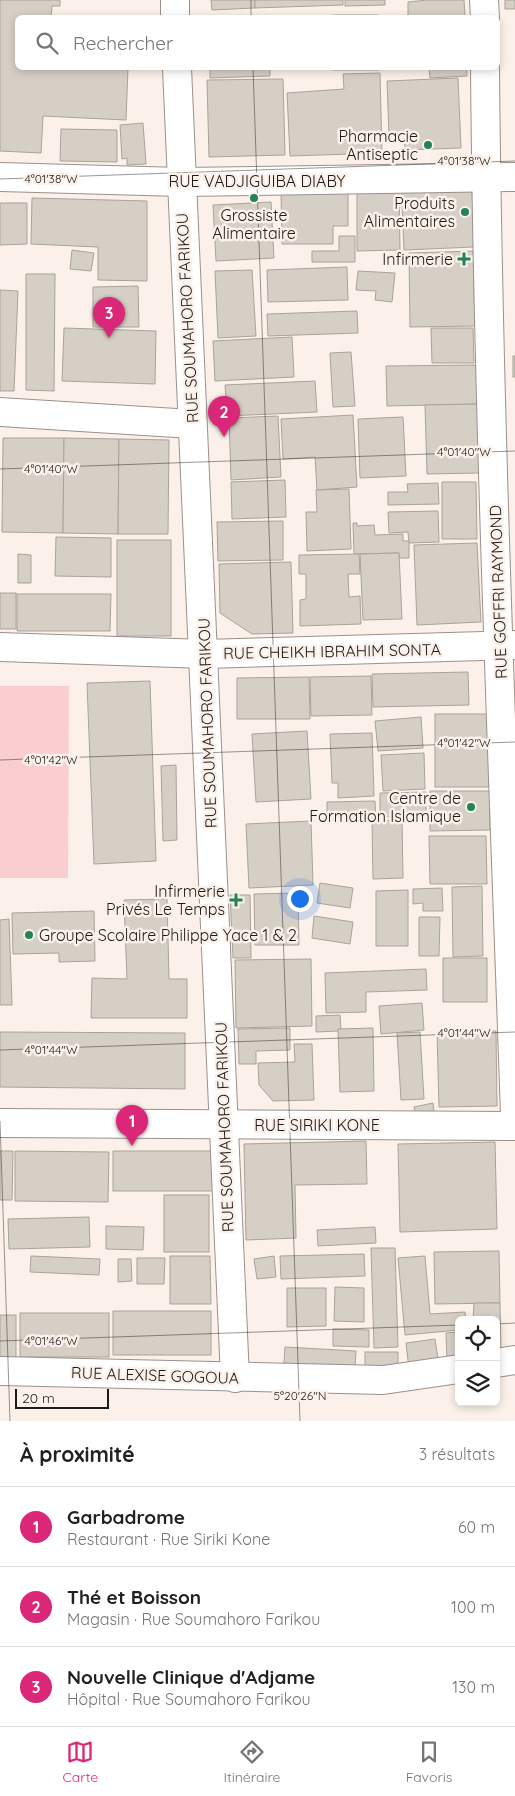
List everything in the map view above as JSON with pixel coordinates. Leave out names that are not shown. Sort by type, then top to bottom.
[{"type":"street","points":[[175,0],[175,15]]},
{"type":"street","points":[[484,0],[485,15]]},
{"type":"street","name":"RUE SOUMAHORO FARIKOU","points":[[177,70],[235,1378]]},
{"type":"street","name":"RUE GOFFRI RAYMOND","points":[[485,70],[486,178],[507,646],[515,1115]]},
{"type":"street","name":"RUE VADJIGUIBA DIABY","points":[[0,177],[181,182],[515,177]]},
{"type":"street","points":[[0,412],[192,424]]},
{"type":"street","name":"RUE CHEIKH IBRAHIM SONTA","points":[[0,647],[204,654],[507,646]]},
{"type":"street","name":"RUE SIRIKI KONE","points":[[0,1123],[515,1126]]},
{"type":"street","points":[[500,1362],[515,1360]]},
{"type":"street","name":"RUE ALEXISE GOGOUA","points":[[0,1371],[383,1380],[455,1369]]},
{"type":"shaded area","points":[[0,686],[69,686],[68,878],[0,878]]},
{"type":"building","points":[[0,0],[60,0],[60,6],[52,6],[51,15],[15,15],[15,70],[128,70],[126,120],[43,116],[41,153],[0,151]]},
{"type":"building","points":[[211,0],[255,0],[255,8],[212,10]]},
{"type":"building","points":[[255,0],[343,0],[343,5],[255,8]]},
{"type":"building","points":[[345,0],[385,0],[385,5],[345,6]]},
{"type":"building","points":[[464,0],[465,15],[408,15],[408,2]]},
{"type":"building","points":[[505,0],[515,0],[515,9],[505,9]]},
{"type":"building","points":[[210,70],[270,70],[270,76],[210,78]]},
{"type":"building","points":[[429,70],[467,70],[467,76],[430,78]]},
{"type":"building","points":[[380,73],[382,153],[290,156],[287,93],[344,89],[343,74]]},
{"type":"building","points":[[458,78],[461,148],[405,150],[404,135],[389,135],[387,81]]},
{"type":"building","points":[[283,79],[285,155],[209,157],[207,80]]},
{"type":"building","points":[[143,123],[146,164],[127,165],[127,158],[122,159],[120,125]]},
{"type":"building","points":[[61,129],[117,130],[117,162],[60,161]]},
{"type":"building","points":[[401,185],[472,185],[474,247],[404,250]]},
{"type":"building","points":[[357,187],[399,187],[400,250],[357,251]]},
{"type":"building","points":[[348,191],[348,226],[333,226],[333,244],[282,244],[281,192]]},
{"type":"building","points":[[32,198],[147,201],[147,281],[98,280],[98,247],[31,244]]},
{"type":"building","points":[[271,202],[274,258],[216,261],[213,205]]},
{"type":"building","points":[[0,203],[27,203],[27,244],[0,245]]},
{"type":"building","points":[[339,236],[355,236],[355,262],[312,262],[312,251],[339,251]]},
{"type":"building","points":[[72,250],[94,253],[91,271],[70,269]]},
{"type":"building","points":[[473,251],[475,326],[410,327],[409,253]]},
{"type":"building","points":[[347,267],[348,300],[268,302],[267,270]]},
{"type":"building","points":[[252,270],[256,336],[218,338],[215,271]]},
{"type":"building","points":[[358,271],[395,273],[392,302],[375,300],[376,291],[356,290]]},
{"type":"building","points":[[26,274],[55,274],[54,391],[26,390]]},
{"type":"building","points":[[138,286],[139,327],[93,327],[93,287]]},
{"type":"building","points":[[0,290],[18,291],[14,391],[0,391]]},
{"type":"building","points":[[357,311],[358,333],[268,336],[267,314]]},
{"type":"building","points":[[64,328],[156,331],[155,384],[62,381]]},
{"type":"building","points":[[431,328],[473,328],[474,363],[432,363]]},
{"type":"building","points":[[292,337],[294,377],[215,381],[213,341]]},
{"type":"building","points":[[351,352],[355,406],[333,407],[330,353]]},
{"type":"building","points":[[513,356],[515,356],[515,377],[513,377]]},
{"type":"building","points":[[477,365],[478,404],[387,406],[386,366]]},
{"type":"building","points":[[315,381],[317,412],[227,416],[225,385]]},
{"type":"building","points":[[478,404],[479,473],[427,474],[425,405]]},
{"type":"building","points":[[353,415],[357,487],[317,490],[315,457],[283,459],[281,419]]},
{"type":"building","points":[[278,416],[281,477],[231,480],[229,418]]},
{"type":"building","points":[[403,417],[406,476],[360,478],[358,419]]},
{"type":"building","points":[[3,438],[64,438],[63,533],[2,532]]},
{"type":"building","points":[[64,438],[119,439],[118,534],[63,533]]},
{"type":"building","points":[[119,439],[169,440],[168,534],[118,534]]},
{"type":"building","points":[[285,480],[286,517],[232,519],[231,482]]},
{"type":"building","points":[[442,482],[476,482],[477,539],[442,539]]},
{"type":"building","points":[[438,483],[439,504],[388,505],[388,492],[408,492],[407,484]]},
{"type":"building","points":[[349,489],[351,549],[307,551],[306,512],[317,512],[316,490]]},
{"type":"building","points":[[438,511],[439,542],[409,543],[408,532],[389,533],[388,512]]},
{"type":"building","points":[[283,521],[283,560],[218,561],[217,522]]},
{"type":"building","points":[[353,523],[357,523],[357,526],[374,525],[375,535],[403,534],[403,541],[409,541],[409,558],[399,558],[399,553],[354,554]]},
{"type":"building","points":[[56,537],[111,538],[111,577],[55,576]]},
{"type":"building","points":[[117,540],[171,540],[171,636],[117,636]]},
{"type":"building","points":[[477,543],[481,622],[417,625],[414,545]]},
{"type":"building","points":[[399,553],[402,619],[363,620],[360,554]]},
{"type":"building","points":[[18,554],[31,555],[31,583],[18,583]]},
{"type":"building","points":[[359,554],[360,574],[348,574],[349,597],[360,596],[361,624],[300,626],[300,600],[306,599],[306,574],[299,574],[299,555]]},
{"type":"building","points":[[291,562],[293,633],[252,634],[220,613],[219,564]]},
{"type":"building","points":[[0,593],[16,593],[16,629],[0,629]]},
{"type":"building","points":[[17,594],[111,594],[110,631],[17,631]]},
{"type":"building","points":[[468,672],[469,705],[373,707],[372,674]]},
{"type":"building","points":[[371,676],[372,715],[311,716],[310,677]]},
{"type":"building","points":[[309,677],[310,719],[237,719],[237,678]]},
{"type":"building","points":[[150,681],[156,861],[94,864],[87,683]]},
{"type":"building","points":[[435,714],[489,714],[489,787],[435,787]]},
{"type":"building","points":[[421,717],[423,748],[378,751],[375,721]]},
{"type":"building","points":[[307,731],[311,799],[256,802],[252,734]]},
{"type":"building","points":[[372,733],[374,796],[338,798],[338,783],[332,783],[330,734]]},
{"type":"building","points":[[424,753],[425,789],[383,791],[381,755]]},
{"type":"building","points":[[176,765],[177,840],[163,841],[161,766]]},
{"type":"building","points":[[430,791],[490,791],[490,830],[430,831]]},
{"type":"building","points":[[426,792],[426,816],[380,817],[380,793]]},
{"type":"building","points":[[375,801],[376,819],[327,820],[327,802]]},
{"type":"building","points":[[402,820],[403,878],[373,879],[372,821]]},
{"type":"building","points":[[311,821],[313,885],[249,888],[246,824]]},
{"type":"building","points":[[429,836],[486,836],[487,884],[430,884]]},
{"type":"building","points":[[320,883],[353,888],[350,908],[317,903]]},
{"type":"building","points":[[482,886],[483,956],[453,957],[452,887]]},
{"type":"building","points":[[442,888],[443,911],[423,911],[423,903],[413,904],[413,889]]},
{"type":"building","points":[[408,890],[408,946],[376,946],[376,891]]},
{"type":"building","points":[[298,893],[299,945],[255,945],[254,894]]},
{"type":"building","points":[[230,895],[250,895],[251,958],[233,958]]},
{"type":"building","points":[[167,899],[169,979],[187,979],[187,1018],[91,1018],[92,978],[127,979],[124,900]]},
{"type":"building","points":[[94,911],[95,961],[59,962],[59,953],[13,954],[12,913]]},
{"type":"building","points":[[314,916],[353,922],[350,944],[312,938]]},
{"type":"building","points":[[419,917],[440,917],[439,956],[419,956]]},
{"type":"building","points":[[9,919],[12,1005],[0,1005],[0,920]]},
{"type":"building","points":[[443,958],[487,958],[487,1002],[443,1002]]},
{"type":"building","points":[[311,959],[312,1026],[236,1028],[235,960]]},
{"type":"building","points":[[426,969],[427,990],[366,992],[366,1012],[326,1013],[325,973]]},
{"type":"building","points":[[422,1003],[424,1030],[381,1034],[379,1006]]},
{"type":"building","points":[[340,1015],[341,1029],[338,1031],[316,1032],[316,1016]]},
{"type":"building","points":[[290,1028],[290,1050],[256,1051],[256,1064],[239,1064],[238,1029]]},
{"type":"building","points":[[373,1028],[374,1091],[340,1092],[338,1029]]},
{"type":"building","points":[[496,1031],[497,1106],[439,1107],[437,1032]]},
{"type":"building","points":[[0,1032],[185,1033],[185,1089],[0,1087]]},
{"type":"building","points":[[420,1032],[424,1099],[401,1100],[397,1033]]},
{"type":"building","points":[[294,1044],[312,1044],[314,1100],[273,1101],[259,1085],[258,1063],[295,1062]]},
{"type":"building","points":[[433,1103],[434,1111],[416,1115],[414,1107]]},
{"type":"building","points":[[366,1141],[367,1184],[295,1185],[296,1238],[246,1240],[244,1144]]},
{"type":"building","points":[[495,1142],[497,1229],[400,1232],[398,1144]]},
{"type":"building","points":[[0,1151],[13,1151],[12,1200],[0,1200]]},
{"type":"building","points":[[15,1151],[109,1152],[108,1202],[15,1201]]},
{"type":"building","points":[[113,1151],[214,1151],[214,1191],[113,1191]]},
{"type":"building","points":[[164,1195],[209,1195],[209,1252],[164,1252]]},
{"type":"building","points":[[89,1217],[90,1247],[9,1249],[8,1219]]},
{"type":"building","points":[[106,1226],[144,1227],[143,1250],[106,1249]]},
{"type":"building","points":[[375,1227],[376,1243],[318,1246],[317,1230]]},
{"type":"building","points":[[371,1248],[395,1248],[398,1347],[374,1348]]},
{"type":"building","points":[[499,1251],[500,1303],[435,1304],[434,1252]]},
{"type":"building","points":[[364,1254],[365,1276],[281,1279],[280,1256]]},
{"type":"building","points":[[31,1256],[100,1259],[99,1275],[30,1272]]},
{"type":"building","points":[[170,1256],[210,1256],[211,1304],[170,1304]]},
{"type":"building","points":[[274,1256],[276,1277],[257,1279],[254,1259]]},
{"type":"building","points":[[425,1256],[430,1314],[465,1312],[466,1316],[455,1316],[455,1330],[405,1335],[398,1258]]},
{"type":"building","points":[[137,1258],[165,1258],[164,1284],[137,1284]]},
{"type":"building","points":[[118,1259],[131,1259],[132,1281],[118,1282]]},
{"type":"building","points":[[335,1287],[364,1288],[364,1322],[334,1321]]},
{"type":"building","points":[[287,1288],[326,1288],[326,1326],[287,1327]]},
{"type":"building","points":[[474,1303],[500,1303],[501,1348],[500,1316],[473,1316]]},
{"type":"building","points":[[113,1311],[211,1311],[211,1355],[113,1355]]},
{"type":"building","points":[[20,1313],[109,1313],[109,1357],[20,1357]]},
{"type":"building","points":[[0,1315],[16,1315],[16,1360],[0,1360]]},
{"type":"building","points":[[333,1329],[369,1330],[369,1347],[333,1346]]},
{"type":"building","points":[[455,1332],[455,1359],[447,1360],[446,1333]]},
{"type":"building","points":[[435,1339],[439,1365],[409,1369],[406,1343]]},
{"type":"building","points":[[285,1347],[356,1351],[355,1368],[284,1363]]},
{"type":"building","points":[[365,1352],[398,1352],[398,1368],[365,1368]]},
{"type":"place","name":"Pharmacie Antiseptic","points":[[428,145]]},
{"type":"place","name":"Grossiste Alimentaire","points":[[254,198]]},
{"type":"place","name":"Produits Alimentaires","points":[[465,212]]},
{"type":"place","name":"Infirmerie","points":[[464,259]]},
{"type":"place","name":"Nouvelle Clinique d'Adjame","points":[[109,338]]},
{"type":"place","name":"Thé et Boisson","points":[[224,437]]},
{"type":"place","name":"Centre de Formation Islamique","points":[[471,807]]},
{"type":"place","name":"Infirmerie Privés Le Temps","points":[[236,900]]},
{"type":"place","name":"Groupe Scolaire Philippe Yace 1 & 2","points":[[29,935]]},
{"type":"place","name":"Garbadrome","points":[[132,1146]]}]
